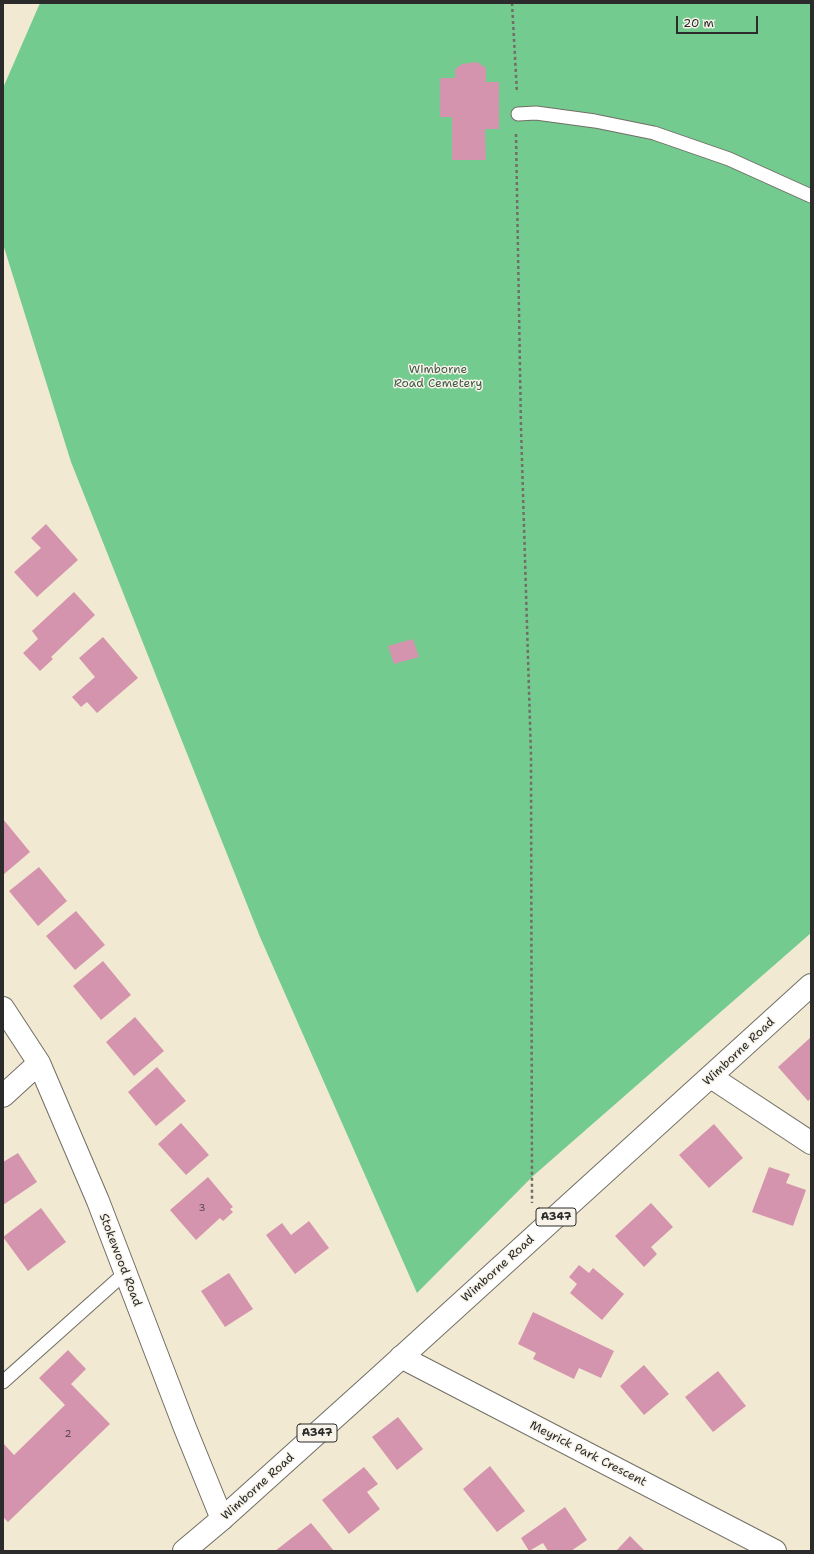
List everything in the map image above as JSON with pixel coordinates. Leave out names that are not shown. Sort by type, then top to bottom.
[{"type":"street","name":"Wimborne Road","points":[[184,1551],[222,1519],[811,985]]},
{"type":"street","name":"Stokewood Road","points":[[3,1008],[39,1063],[98,1201],[185,1428],[222,1519]]},
{"type":"street","points":[[3,1096],[39,1063]]},
{"type":"street","points":[[711,1077],[811,1143]]},
{"type":"street","name":"Meyrick Park Crescent","points":[[401,1357],[776,1551]]},
{"type":"lane","points":[[518,114],[536,113],[595,121],[654,133],[729,159],[811,196]]},
{"type":"lane","points":[[3,1382],[126,1273]]},
{"type":"path","points":[[512,3],[518,114],[515,151],[531,756],[533,1168],[531,1240]]},
{"type":"green space","name":"Wimborne Road Cemetery","points":[[40,3],[811,3],[811,933],[533,1176],[417,1293],[260,937],[71,462],[3,244],[3,88]]},
{"type":"building","points":[[477,62],[486,68],[486,82],[499,82],[499,129],[485,129],[486,160],[452,160],[452,117],[440,117],[440,78],[455,78],[455,69],[462,64]]},
{"type":"building","points":[[46,524],[78,560],[37,597],[14,572],[41,548],[31,538]]},
{"type":"building","points":[[74,592],[95,615],[51,657],[53,659],[40,671],[23,653],[38,639],[32,631]]},
{"type":"building","points":[[103,637],[138,678],[97,713],[87,702],[81,707],[72,697],[95,677],[79,658]]},
{"type":"building","points":[[413,639],[419,657],[394,664],[388,646]]},
{"type":"building","points":[[3,819],[30,852],[3,875]]},
{"type":"building","points":[[39,867],[67,901],[38,926],[9,891]]},
{"type":"building","points":[[76,911],[105,945],[75,970],[46,936]]},
{"type":"building","points":[[103,961],[131,995],[101,1020],[73,986]]},
{"type":"building","points":[[135,1017],[164,1051],[134,1076],[106,1042]]},
{"type":"building","points":[[811,1037],[811,1098],[808,1101],[778,1067]]},
{"type":"building","points":[[157,1067],[186,1101],[156,1126],[128,1092]]},
{"type":"building","points":[[181,1123],[209,1155],[186,1175],[158,1144]]},
{"type":"building","points":[[714,1124],[743,1158],[709,1188],[679,1155]]},
{"type":"building","points":[[18,1153],[37,1182],[3,1205],[3,1162]]},
{"type":"building","points":[[769,1167],[790,1174],[786,1183],[806,1190],[793,1226],[752,1212]]},
{"type":"building","points":[[208,1177],[233,1207],[230,1209],[233,1212],[223,1221],[220,1218],[196,1240],[170,1210]]},
{"type":"building","points":[[651,1203],[673,1227],[651,1247],[657,1254],[644,1267],[615,1236]]},
{"type":"building","points":[[41,1208],[66,1242],[28,1271],[3,1237]]},
{"type":"building","points":[[309,1221],[329,1248],[295,1274],[266,1235],[282,1223],[291,1235]]},
{"type":"building","points":[[579,1265],[589,1273],[593,1268],[624,1294],[602,1320],[570,1293],[577,1284],[569,1277]]},
{"type":"building","points":[[229,1273],[253,1309],[225,1327],[201,1291]]},
{"type":"building","points":[[533,1312],[614,1351],[601,1378],[579,1368],[574,1379],[533,1359],[536,1353],[518,1344]]},
{"type":"building","points":[[68,1350],[86,1369],[71,1384],[110,1424],[8,1522],[3,1517],[3,1443],[14,1455],[65,1405],[39,1378]]},
{"type":"building","points":[[644,1365],[669,1394],[644,1415],[620,1386]]},
{"type":"building","points":[[718,1371],[746,1406],[713,1432],[685,1397]]},
{"type":"building","points":[[398,1417],[423,1449],[397,1470],[372,1437]]},
{"type":"building","points":[[490,1466],[525,1511],[497,1532],[463,1489]]},
{"type":"building","points":[[364,1467],[378,1484],[367,1492],[380,1509],[349,1534],[322,1500]]},
{"type":"building","points":[[565,1507],[587,1540],[571,1551],[548,1551],[543,1543],[529,1551],[521,1538]]},
{"type":"building","points":[[311,1523],[334,1551],[275,1551]]},
{"type":"building","points":[[630,1536],[645,1551],[616,1551]]}]
